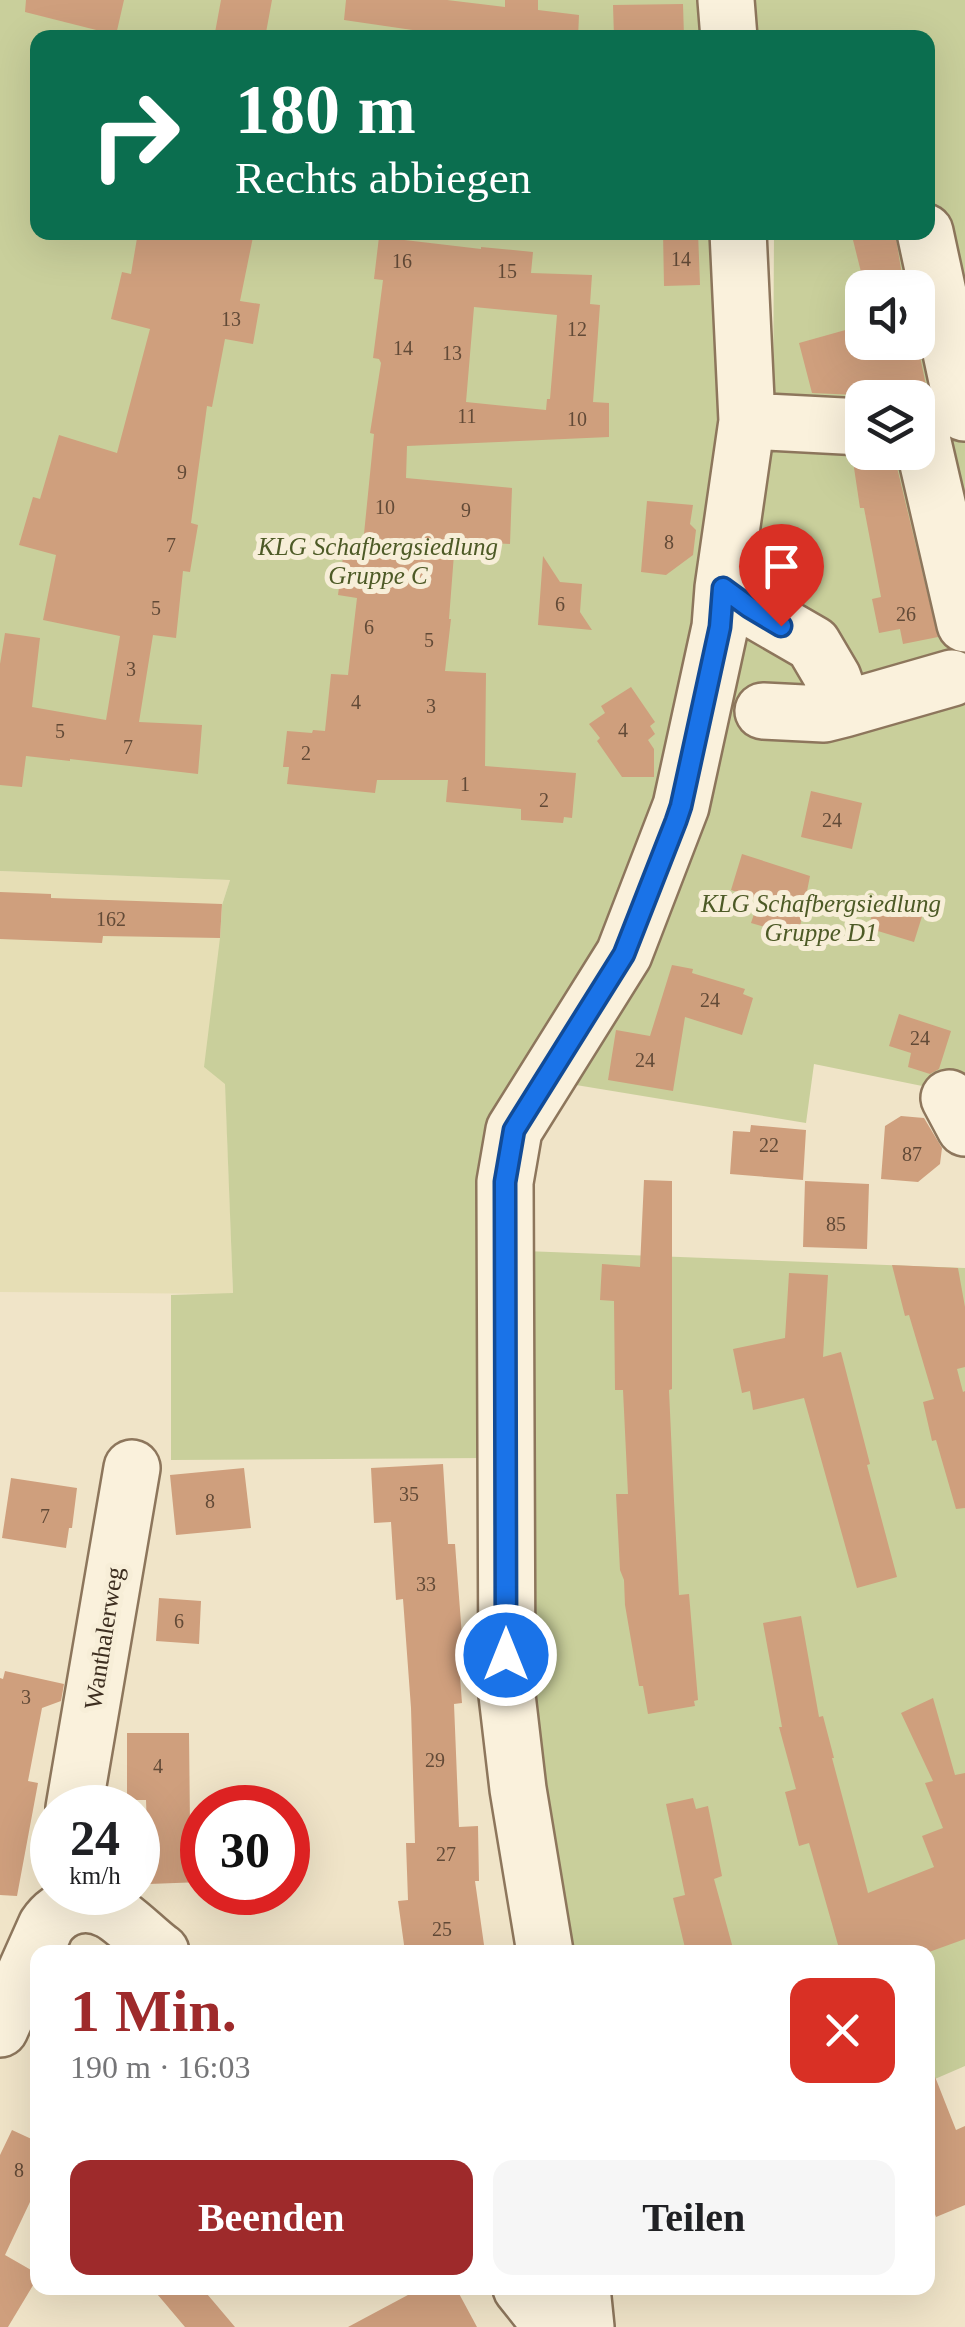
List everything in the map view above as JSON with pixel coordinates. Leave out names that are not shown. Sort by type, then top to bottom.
[{"type":"street","points":[[726,0],[728,30]]},
{"type":"street","points":[[545,1945],[506,1695],[505,1182],[514,1130],[624,954],[685,790],[720,627],[747,422],[738,240]]},
{"type":"street","points":[[926,240],[965,624]]},
{"type":"street","points":[[747,422],[845,426]]},
{"type":"street","points":[[723,588],[814,644],[833,678],[844,709]]},
{"type":"street","points":[[763,711],[824,714],[952,678]]},
{"type":"street","name":"Wanthalerweg","points":[[78,1785],[132,1468]]},
{"type":"street","points":[[38,1945],[54,1915]]},
{"type":"street","points":[[115,1915],[152,1945]]},
{"type":"street","points":[[0,2029],[30,1962]]},
{"type":"street","points":[[527,2295],[552,2327]]},
{"type":"street","points":[[583,2295],[586,2327]]},
{"type":"shaded area","points":[[0,871],[230,880],[222,905],[220,938],[233,1294],[0,1292]]},
{"type":"green space","name":"KLG Schafbergsiedlung Gruppe C","points":[[0,0],[704,0],[705,30],[30,30],[30,240],[720,240],[725,423],[668,773],[630,893],[493,1119],[486,1458],[171,1460],[171,1295],[233,1293],[225,1084],[204,1067],[222,905],[230,880],[0,871]]},
{"type":"green space","name":"KLG Schafbergsiedlung Gruppe D1","points":[[753,0],[965,0],[965,1082],[937,1089],[814,1064],[806,1123],[570,1084],[662,938],[699,831],[773,407],[774,240],[935,240],[935,30],[754,30]]},
{"type":"green space","points":[[525,1251],[965,1268],[965,2066],[935,2079],[935,1945],[568,1945],[533,1756]]},
{"type":"building","points":[[26,0],[124,0],[117,30],[96,30],[25,12]]},
{"type":"building","points":[[221,0],[272,0],[266,30],[215,30]]},
{"type":"building","points":[[346,0],[447,0],[505,7],[505,0],[538,0],[538,10],[579,15],[578,30],[412,30],[344,20]]},
{"type":"building","points":[[683,4],[684,30],[614,30],[613,5]]},
{"type":"building","points":[[137,240],[252,240],[240,301],[260,304],[253,344],[225,339],[212,407],[207,406],[191,523],[198,525],[190,572],[183,571],[176,638],[153,635],[139,722],[202,725],[198,774],[26,756],[22,787],[0,785],[0,664],[5,633],[40,638],[32,707],[106,720],[120,636],[43,620],[56,555],[19,545],[33,497],[40,499],[59,435],[117,453],[150,329],[111,319],[122,272],[131,274]]},
{"type":"building","points":[[379,240],[533,252],[531,273],[592,275],[590,304],[600,305],[593,402],[609,403],[609,437],[407,446],[406,478],[512,488],[510,544],[455,541],[445,671],[486,673],[485,766],[576,773],[572,818],[564,817],[563,823],[521,820],[521,809],[446,802],[448,780],[377,780],[375,793],[287,784],[289,767],[283,767],[287,731],[325,731],[331,674],[348,675],[357,598],[338,595],[345,542],[363,544],[374,434],[370,433],[381,363],[373,358],[383,280],[374,279]],"holes":[[[474,307],[557,315],[546,410],[466,402]]]},
{"type":"building","points":[[663,240],[698,240],[700,285],[664,286]]},
{"type":"building","points":[[853,240],[896,240],[901,270],[860,270]]},
{"type":"building","points":[[845,330],[845,360],[921,360],[925,380],[845,380],[845,394],[812,393],[799,343]]},
{"type":"building","points":[[854,470],[898,470],[938,637],[903,644],[900,629],[879,633],[872,599],[881,597],[864,508],[860,508]]},
{"type":"building","points":[[647,501],[693,505],[693,555],[666,575],[641,572]]},
{"type":"building","points":[[543,556],[560,582],[582,584],[580,612],[592,630],[538,625]]},
{"type":"building","points":[[631,687],[655,722],[650,726],[655,734],[648,740],[654,749],[654,777],[622,777],[589,724],[605,713],[601,706]]},
{"type":"building","points":[[811,791],[862,803],[852,849],[801,837]]},
{"type":"building","points":[[742,854],[810,876],[798,937],[751,923],[759,899],[731,890]]},
{"type":"building","points":[[0,892],[51,894],[51,898],[222,904],[220,938],[103,936],[102,943],[0,939]]},
{"type":"building","points":[[878,895],[924,910],[914,942],[868,928]]},
{"type":"building","points":[[672,965],[745,989],[743,994],[753,998],[742,1035],[685,1017],[673,1091],[608,1080],[616,1030],[650,1036]]},
{"type":"building","points":[[899,1014],[951,1031],[939,1069],[930,1074],[908,1067],[911,1053],[889,1046]]},
{"type":"building","points":[[901,1116],[924,1118],[942,1148],[940,1164],[918,1182],[881,1179],[885,1126]]},
{"type":"building","points":[[751,1125],[806,1130],[803,1180],[730,1174],[733,1131],[750,1132]]},
{"type":"building","points":[[644,1180],[672,1181],[669,1390],[674,1501],[679,1595],[689,1594],[698,1700],[694,1701],[695,1706],[648,1714],[643,1686],[639,1686],[620,1570],[616,1494],[628,1494],[623,1390],[615,1390],[614,1301],[600,1300],[602,1264],[640,1267]]},
{"type":"building","points":[[805,1181],[869,1184],[867,1249],[803,1247]]},
{"type":"building","points":[[892,1265],[958,1268],[965,1307],[965,1367],[957,1369],[965,1391],[965,1508],[956,1509],[936,1440],[932,1441],[923,1402],[934,1399]]},
{"type":"building","points":[[789,1273],[828,1275],[823,1357],[841,1352],[897,1577],[857,1588],[804,1398],[753,1410],[750,1391],[742,1393],[733,1349],[785,1338]]},
{"type":"building","points":[[443,1464],[448,1544],[455,1544],[465,1676],[460,1677],[462,1703],[454,1704],[459,1827],[478,1826],[479,1881],[475,1881],[484,1945],[404,1945],[398,1901],[408,1900],[406,1843],[415,1843],[411,1708],[403,1599],[396,1600],[391,1522],[374,1523],[371,1468]]},
{"type":"building","points":[[244,1468],[251,1528],[176,1535],[170,1475]]},
{"type":"building","points":[[11,1478],[77,1488],[66,1548],[2,1538]]},
{"type":"building","points":[[159,1598],[201,1601],[199,1644],[156,1641]]},
{"type":"building","points":[[801,1616],[819,1717],[823,1716],[868,1893],[934,1867],[922,1836],[943,1828],[925,1783],[933,1781],[901,1713],[933,1698],[955,1775],[965,1773],[965,1939],[935,1950],[935,1945],[838,1945],[809,1843],[799,1846],[785,1792],[796,1789],[779,1727],[763,1623]]},
{"type":"building","points":[[5,1671],[64,1684],[61,1701],[42,1708],[28,1781],[38,1783],[30,1785],[30,1826],[17,1896],[0,1895],[0,1678],[3,1679]]},
{"type":"building","points":[[127,1733],[189,1733],[190,1785],[180,1785],[180,1883],[160,1884],[160,1785],[127,1785]]},
{"type":"building","points":[[693,1798],[696,1809],[708,1806],[722,1876],[714,1879],[732,1945],[684,1945],[673,1898],[685,1895],[666,1804]]},
{"type":"building","points":[[935,2077],[956,2130],[965,2126],[965,2205],[936,2217]]},
{"type":"building","points":[[12,2130],[30,2138],[30,2202],[5,2255],[30,2269],[30,2290],[8,2327],[0,2327],[0,2155]]},
{"type":"building","points":[[158,2295],[208,2295],[235,2327],[185,2327]]},
{"type":"building","points":[[408,2295],[460,2295],[477,2327],[348,2327]]},
{"type":"route","points":[[506,1655],[505,1182],[514,1130],[624,954],[676,821],[720,627],[723,588],[781,626]]}]
